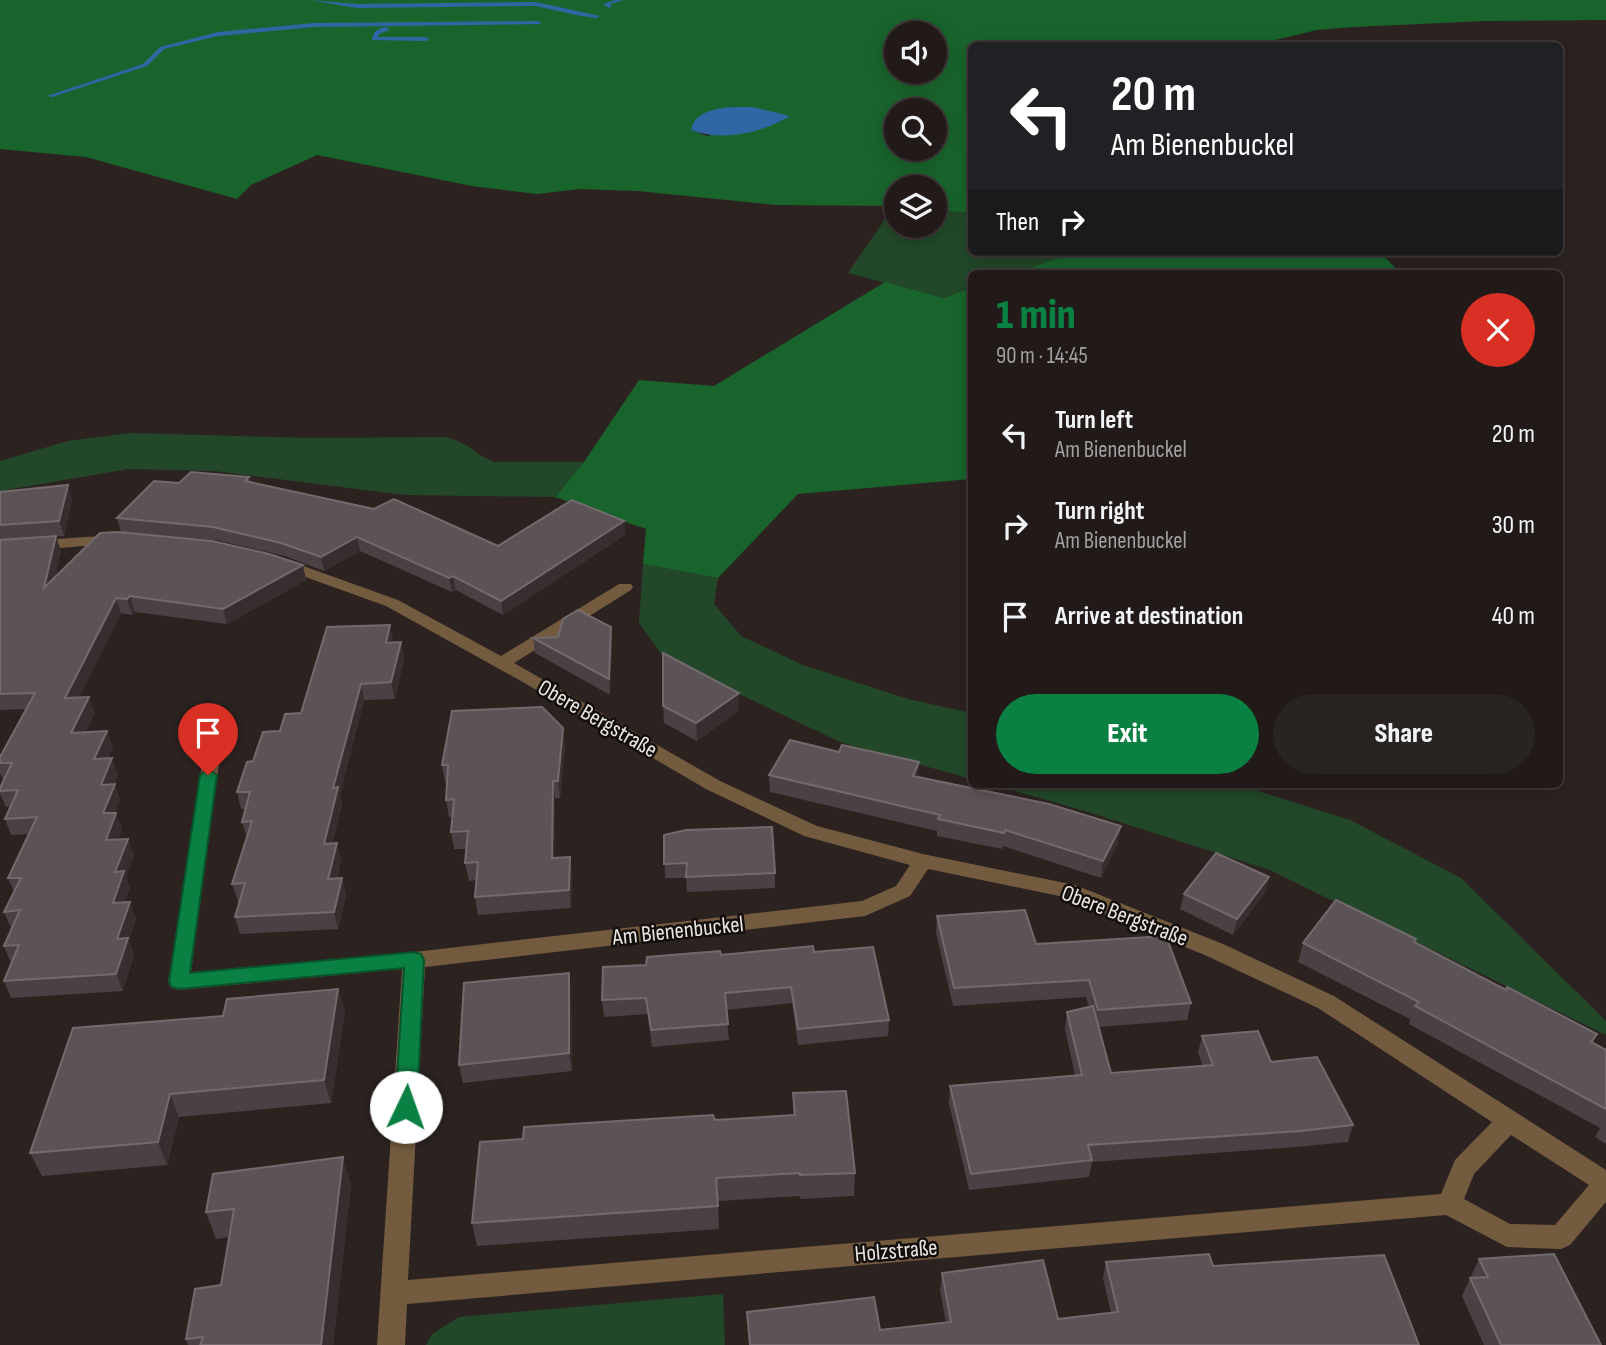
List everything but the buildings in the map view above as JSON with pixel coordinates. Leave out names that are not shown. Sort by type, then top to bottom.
[{"type":"street","points":[[0,548],[136,540]]},
{"type":"street","name":"Obere Bergstraße","points":[[265,559],[392,603],[713,785],[811,831],[923,861],[1068,890],[1216,950],[1326,1002],[1606,1183]]},
{"type":"street","points":[[501,663],[625,587]]},
{"type":"street","name":"Am Bienenbuckel","points":[[212,749],[179,982],[414,960],[865,908],[903,891],[923,861]]},
{"type":"street","points":[[391,1345],[414,960]]},
{"type":"street","points":[[1510,1120],[1464,1168],[1449,1204],[1507,1235],[1561,1237],[1606,1183]]},
{"type":"street","name":"Holzstraße","points":[[394,1293],[1449,1204]]},
{"type":"green space","points":[[0,0],[1606,0],[1606,20],[1484,21],[1353,27],[1317,30],[1267,42],[968,42],[968,213],[947,211],[947,175],[884,175],[884,206],[776,205],[637,191],[580,189],[537,194],[472,186],[317,155],[251,185],[237,199],[86,157],[0,149]],"holes":[[[789,115],[779,122],[707,136],[691,130]]]},
{"type":"green space","points":[[947,211],[968,213],[968,256],[1064,256],[1024,270],[968,270],[968,289],[943,298],[848,273],[884,221],[884,238],[947,238]]},
{"type":"green space","points":[[1064,256],[1384,256],[1397,270],[1024,270]]},
{"type":"green space","points":[[885,282],[943,298],[968,289],[968,479],[798,494],[718,578],[643,564],[646,529],[555,497],[584,462],[639,380],[714,386]]},
{"type":"green space","points":[[131,433],[312,438],[444,437],[460,442],[495,462],[584,462],[555,497],[405,495],[214,471],[128,469],[0,491],[0,461],[68,441]]},
{"type":"green space","points":[[643,564],[718,578],[714,604],[741,636],[803,665],[908,699],[968,712],[968,778],[840,742],[664,658],[639,623]]},
{"type":"green space","points":[[1005,788],[1249,788],[1350,820],[1461,878],[1606,1021],[1606,1035],[1270,870]]},
{"type":"green space","points":[[723,1294],[725,1345],[426,1345],[432,1334],[459,1317]]},
{"type":"water","points":[[752,107],[790,116],[767,127],[742,134],[703,134],[691,130],[694,122],[707,112]]},
{"type":"waterway","points":[[312,0],[357,6],[536,4],[597,16]]},
{"type":"waterway","points":[[609,6],[606,4],[621,0]]},
{"type":"waterway","points":[[50,96],[145,65],[162,48],[218,34],[314,25],[539,23]]},
{"type":"waterway","points":[[383,29],[387,29],[377,33],[374,39],[426,39]]},
{"type":"route","points":[[208,775],[179,982],[284,970],[414,960],[406,1107]]}]
